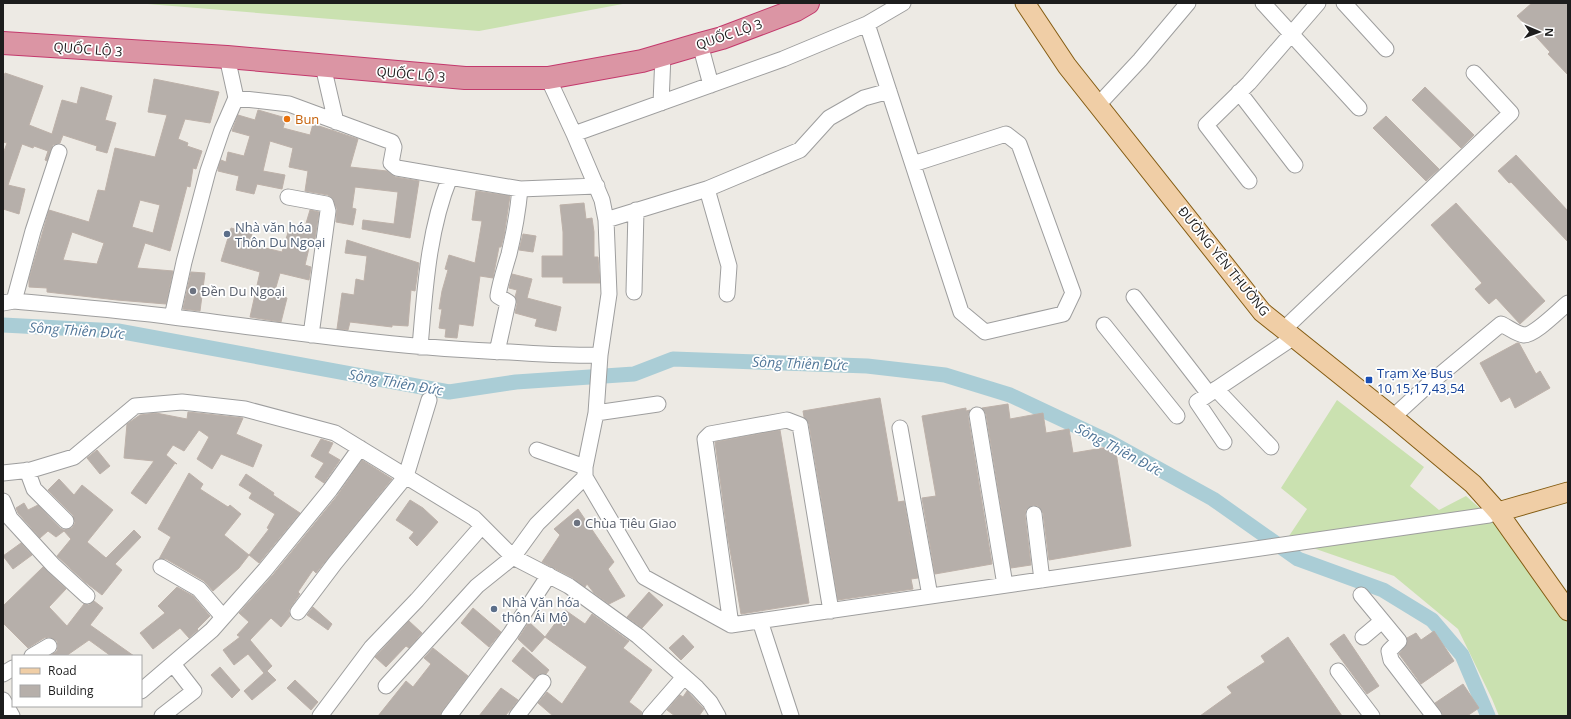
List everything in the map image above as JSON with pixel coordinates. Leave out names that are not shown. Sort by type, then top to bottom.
[{"type":"highway","name":"QUỐC LỘ 3","points":[[3,43],[227,57],[465,78],[548,78],[642,61],[722,38],[796,10],[808,3]]},
{"type":"main road","name":"ĐƯỜNG YÊN THƯỜNG","points":[[1025,3],[1067,66],[1262,312],[1393,417],[1473,484],[1498,512],[1568,610]]},
{"type":"main road","points":[[1498,512],[1568,492]]},
{"type":"street","points":[[574,134],[783,59],[867,24],[903,3]]},
{"type":"street","points":[[1098,106],[1140,60],[1188,3]]},
{"type":"street","points":[[1263,3],[1359,108]]},
{"type":"street","points":[[1249,181],[1206,125],[1239,92],[1318,3]]},
{"type":"street","points":[[1344,3],[1386,50]]},
{"type":"street","points":[[867,24],[912,164],[961,312],[985,332],[1063,314],[1073,293],[1019,144],[1006,134],[912,164]]},
{"type":"street","points":[[700,44],[711,85]]},
{"type":"street","points":[[661,104],[663,55]]},
{"type":"street","points":[[172,317],[184,262],[208,171],[222,130],[236,98],[227,57]]},
{"type":"street","points":[[322,66],[336,122]]},
{"type":"street","points":[[1104,325],[1173,418],[1207,395],[1289,333],[1511,113],[1474,74]]},
{"type":"street","points":[[386,686],[477,586],[513,557],[537,524],[585,472],[596,410],[600,355],[609,294],[606,220],[602,200],[597,186],[548,78]]},
{"type":"street","points":[[606,220],[707,189],[800,150],[829,118],[864,98],[889,90]]},
{"type":"street","points":[[1239,92],[1295,165]]},
{"type":"street","points":[[236,98],[289,104],[392,142],[394,147],[391,163],[397,168],[520,189],[597,186]]},
{"type":"street","points":[[59,152],[8,302],[172,317],[420,347],[497,352],[600,355]]},
{"type":"street","points":[[420,347],[433,232],[450,177]]},
{"type":"street","points":[[497,352],[508,302],[498,296],[501,277],[509,254],[520,189]]},
{"type":"street","points":[[707,189],[729,266],[727,294]]},
{"type":"street","points":[[288,198],[326,204],[328,211],[311,335]]},
{"type":"street","points":[[634,292],[636,210]]},
{"type":"street","points":[[1134,297],[1207,395],[1271,447]]},
{"type":"street","points":[[1393,417],[1429,384],[1501,324],[1519,334],[1526,335],[1534,331],[1568,303]]},
{"type":"street","points":[[1207,395],[1224,442]]},
{"type":"street","points":[[298,612],[335,563],[406,476],[429,400]]},
{"type":"street","points":[[3,473],[27,470],[74,457],[135,406],[182,402],[246,409],[335,433],[474,518],[513,557],[569,586],[638,636],[710,702],[718,716]]},
{"type":"street","points":[[596,410],[658,404]]},
{"type":"street","points":[[977,415],[1005,586]]},
{"type":"street","points":[[731,625],[705,439],[710,434],[788,420],[800,425],[830,611]]},
{"type":"street","points":[[900,428],[930,596]]},
{"type":"street","points":[[142,690],[212,630],[223,618],[265,570],[330,490],[360,448]]},
{"type":"street","points":[[537,450],[585,472],[644,577],[731,625],[1489,515],[1498,512]]},
{"type":"street","points":[[27,470],[34,489],[66,521]]},
{"type":"street","points":[[3,501],[10,518],[53,565],[87,596]]},
{"type":"street","points":[[1034,514],[1042,580]]},
{"type":"street","points":[[320,716],[371,648],[417,600],[482,526]]},
{"type":"street","points":[[161,567],[199,588],[223,618]]},
{"type":"street","points":[[449,716],[511,633],[549,576]]},
{"type":"street","points":[[1361,595],[1399,641],[1389,651],[1391,660],[1434,716]]},
{"type":"street","points":[[760,621],[791,716]]},
{"type":"street","points":[[1363,637],[1382,621]]},
{"type":"street","points":[[34,655],[49,646]]},
{"type":"street","points":[[162,716],[194,691],[173,664]]},
{"type":"street","points":[[3,674],[12,669]]},
{"type":"street","points":[[1338,671],[1372,716]]},
{"type":"street","points":[[650,716],[684,677]]},
{"type":"street","points":[[516,716],[543,682]]},
{"type":"street","points":[[3,700],[12,716]]},
{"type":"green space","points":[[135,3],[628,3],[479,31]]},
{"type":"green space","points":[[1337,400],[1424,467],[1410,486],[1439,510],[1466,496],[1499,525],[1568,619],[1568,716],[1499,716],[1458,629],[1394,576],[1287,539],[1307,509],[1281,488]]},
{"type":"building","points":[[1532,3],[1568,3],[1568,75],[1548,54],[1550,52],[1517,16]]},
{"type":"building","points":[[5,73],[43,86],[29,125],[52,134],[62,100],[77,104],[81,87],[112,96],[105,120],[116,123],[107,153],[96,150],[97,146],[63,135],[60,143],[53,145],[47,161],[45,160],[48,151],[22,144],[8,185],[25,189],[19,214],[3,209],[3,154],[7,143],[3,142],[3,79]]},
{"type":"building","points":[[154,79],[219,92],[210,123],[185,119],[178,139],[188,143],[187,146],[202,151],[196,169],[193,168],[190,187],[187,186],[170,251],[145,243],[137,268],[173,271],[166,304],[47,292],[47,288],[29,287],[29,279],[49,210],[89,222],[98,190],[105,191],[115,148],[155,157],[167,115],[148,112]],"holes":[[[140,200],[160,205],[153,233],[132,227]],[[72,232],[104,243],[97,264],[63,260]]]},
{"type":"building","points":[[1425,87],[1474,135],[1461,148],[1412,100]]},
{"type":"building","points":[[258,110],[286,118],[283,128],[310,135],[313,124],[358,139],[350,167],[387,171],[395,177],[419,181],[410,238],[362,229],[363,220],[394,224],[398,192],[355,187],[352,208],[356,209],[353,225],[336,222],[337,209],[332,198],[328,195],[305,191],[308,171],[289,167],[293,148],[270,141],[263,171],[285,175],[282,189],[257,184],[254,194],[236,190],[239,176],[218,171],[219,165],[221,160],[226,162],[228,152],[244,156],[250,136],[232,131],[238,115],[255,120]]},
{"type":"building","points":[[1386,116],[1439,169],[1426,181],[1373,128]]},
{"type":"building","points":[[1516,155],[1568,211],[1568,242],[1511,182],[1509,183],[1498,171]]},
{"type":"building","points":[[476,191],[510,196],[504,236],[501,247],[499,247],[493,278],[480,276],[473,326],[459,324],[457,338],[445,337],[446,329],[439,328],[442,309],[439,309],[448,270],[445,269],[449,255],[475,263],[482,221],[472,220]]},
{"type":"building","points":[[584,203],[586,219],[592,218],[594,232],[594,257],[598,257],[600,283],[563,283],[563,277],[542,277],[542,256],[563,256],[563,232],[560,205]]},
{"type":"building","points":[[1456,203],[1545,301],[1520,324],[1496,298],[1489,304],[1475,289],[1482,283],[1431,225]]},
{"type":"building","points":[[310,210],[319,212],[314,245],[310,244],[305,265],[311,267],[309,280],[280,273],[274,294],[287,298],[281,322],[250,317],[260,272],[221,261],[231,228],[252,234],[249,244],[282,252],[290,226],[304,230]]},
{"type":"building","points":[[523,234],[536,236],[533,252],[519,250]]},
{"type":"building","points":[[347,240],[419,263],[415,291],[411,290],[408,326],[392,325],[392,327],[350,322],[348,330],[337,329],[342,293],[354,295],[356,279],[364,281],[367,256],[345,253]]},
{"type":"building","name":"Đền Du Ngoại","points":[[191,272],[205,273],[200,311],[183,309]]},
{"type":"building","points":[[512,274],[532,279],[527,298],[561,307],[556,331],[535,326],[537,319],[515,313],[517,304],[515,297],[517,290],[509,288]]},
{"type":"building","points":[[1519,343],[1536,374],[1540,371],[1550,388],[1515,408],[1510,397],[1501,402],[1480,363]]},
{"type":"building","points":[[880,398],[898,502],[904,501],[918,578],[911,579],[913,589],[838,600],[809,424],[804,417],[803,411]]},
{"type":"building","points":[[1008,404],[1010,419],[1043,413],[1046,433],[1069,429],[1073,453],[1115,446],[1131,546],[1049,560],[1043,513],[1038,506],[1033,505],[1026,510],[1025,515],[1031,565],[1011,568],[986,414],[982,408]]},
{"type":"building","points":[[966,408],[966,411],[970,410],[968,416],[992,564],[935,574],[922,498],[936,496],[922,416]]},
{"type":"building","points":[[188,412],[243,418],[236,434],[262,445],[253,467],[221,454],[212,469],[197,459],[209,437],[199,430],[184,451],[173,445],[166,455],[177,464],[175,463],[146,504],[131,493],[154,461],[124,458],[127,424],[140,415],[156,413],[187,419]]},
{"type":"building","points":[[780,430],[809,603],[741,614],[728,538],[715,442]]},
{"type":"building","points":[[321,439],[333,443],[328,453],[340,460],[324,483],[315,477],[324,463],[311,456]]},
{"type":"building","points":[[97,450],[110,466],[100,474],[87,458]]},
{"type":"building","points":[[362,460],[392,479],[316,573],[313,570],[298,592],[300,594],[289,611],[290,616],[281,627],[271,618],[250,640],[272,666],[267,671],[276,680],[252,700],[244,691],[264,673],[248,654],[234,665],[223,650],[240,637],[237,635],[249,622],[239,613],[272,576],[337,496]]},
{"type":"building","points":[[189,473],[203,484],[200,489],[228,507],[230,505],[241,514],[224,535],[249,555],[239,568],[213,591],[204,581],[166,559],[159,559],[171,537],[158,529]]},
{"type":"building","points":[[246,474],[274,493],[273,495],[300,513],[259,563],[249,555],[269,529],[267,528],[275,514],[249,498],[252,493],[239,485]]},
{"type":"building","points":[[59,479],[74,495],[82,485],[113,510],[87,542],[106,558],[134,530],[141,537],[115,564],[122,570],[102,595],[85,582],[57,556],[71,539],[64,531],[56,537],[48,531],[40,538],[18,513],[16,508],[24,503],[28,510],[38,505],[60,528],[64,530],[72,528],[75,523],[73,515],[48,490]]},
{"type":"building","points":[[410,500],[423,508],[438,522],[417,546],[409,538],[414,532],[396,520]]},
{"type":"building","points":[[578,509],[614,562],[608,569],[625,596],[609,604],[594,593],[587,584],[585,587],[573,578],[542,562],[560,535],[554,529]]},
{"type":"building","points":[[21,543],[32,555],[13,569],[3,556]]},
{"type":"building","points":[[43,567],[66,589],[49,607],[67,626],[84,604],[89,605],[94,601],[103,608],[90,625],[133,655],[110,655],[89,640],[67,655],[51,655],[57,651],[58,646],[57,641],[49,637],[44,638],[28,648],[3,623],[3,606]]},
{"type":"building","points":[[177,587],[193,596],[210,616],[189,638],[180,628],[153,649],[140,633],[165,613],[158,606]]},
{"type":"building","points":[[649,592],[663,605],[642,628],[627,617]]},
{"type":"building","points":[[313,607],[332,624],[328,630],[307,615]]},
{"type":"building","points":[[473,608],[501,632],[489,647],[461,623]]},
{"type":"building","points":[[565,610],[585,624],[592,614],[629,641],[623,648],[652,670],[629,702],[642,712],[641,716],[553,716],[538,703],[547,692],[562,704],[587,667],[545,637]]},
{"type":"building","points":[[409,621],[422,633],[409,648],[406,646],[386,667],[375,657]]},
{"type":"building","points":[[529,622],[545,637],[532,652],[518,639]]},
{"type":"building","points":[[1434,631],[1454,661],[1421,684],[1399,654],[1407,644],[1407,638],[1416,633],[1421,640]]},
{"type":"building","points":[[1344,634],[1379,686],[1367,694],[1330,644]]},
{"type":"building","points":[[683,635],[694,647],[681,660],[669,648]]},
{"type":"building","points":[[1288,637],[1342,716],[1200,716],[1232,693],[1227,687],[1265,662],[1261,656]]},
{"type":"building","points":[[523,647],[549,670],[546,674],[539,674],[534,679],[512,661]]},
{"type":"building","points":[[433,648],[468,676],[442,711],[440,716],[378,716],[406,681],[413,687],[431,664],[424,658]]},
{"type":"building","points":[[220,667],[240,690],[232,698],[211,675]]},
{"type":"building","points":[[295,680],[318,702],[311,710],[287,688]]},
{"type":"building","points":[[1463,684],[1479,708],[1467,716],[1443,716],[1435,703]]},
{"type":"building","points":[[501,688],[518,700],[512,708],[505,716],[479,716]]},
{"type":"building","points":[[687,691],[704,709],[699,716],[675,716],[667,710],[680,695],[683,697]]},
{"type":"waterway","name":"Sông Thiên Đức","points":[[3,325],[118,331],[449,392],[516,382],[634,374],[673,359],[867,366],[945,375],[1010,395],[1110,442],[1213,499],[1298,559],[1383,590],[1432,620],[1462,655],[1488,716]]},
{"type":"place","name":"Bun","points":[[287,119]]},
{"type":"place","name":"Nhà văn hóa Thôn Du Ngoại","points":[[227,234]]},
{"type":"place","name":"Đền Du Ngoại","points":[[193,291]]},
{"type":"place","name":"Trạm Xe Bus 10,15,17,43,54","points":[[1369,380]]},
{"type":"place","name":"Chùa Tiêu Giao","points":[[577,523]]},
{"type":"place","name":"Nhà Văn hóa thôn Ái Mộ","points":[[494,609]]}]
